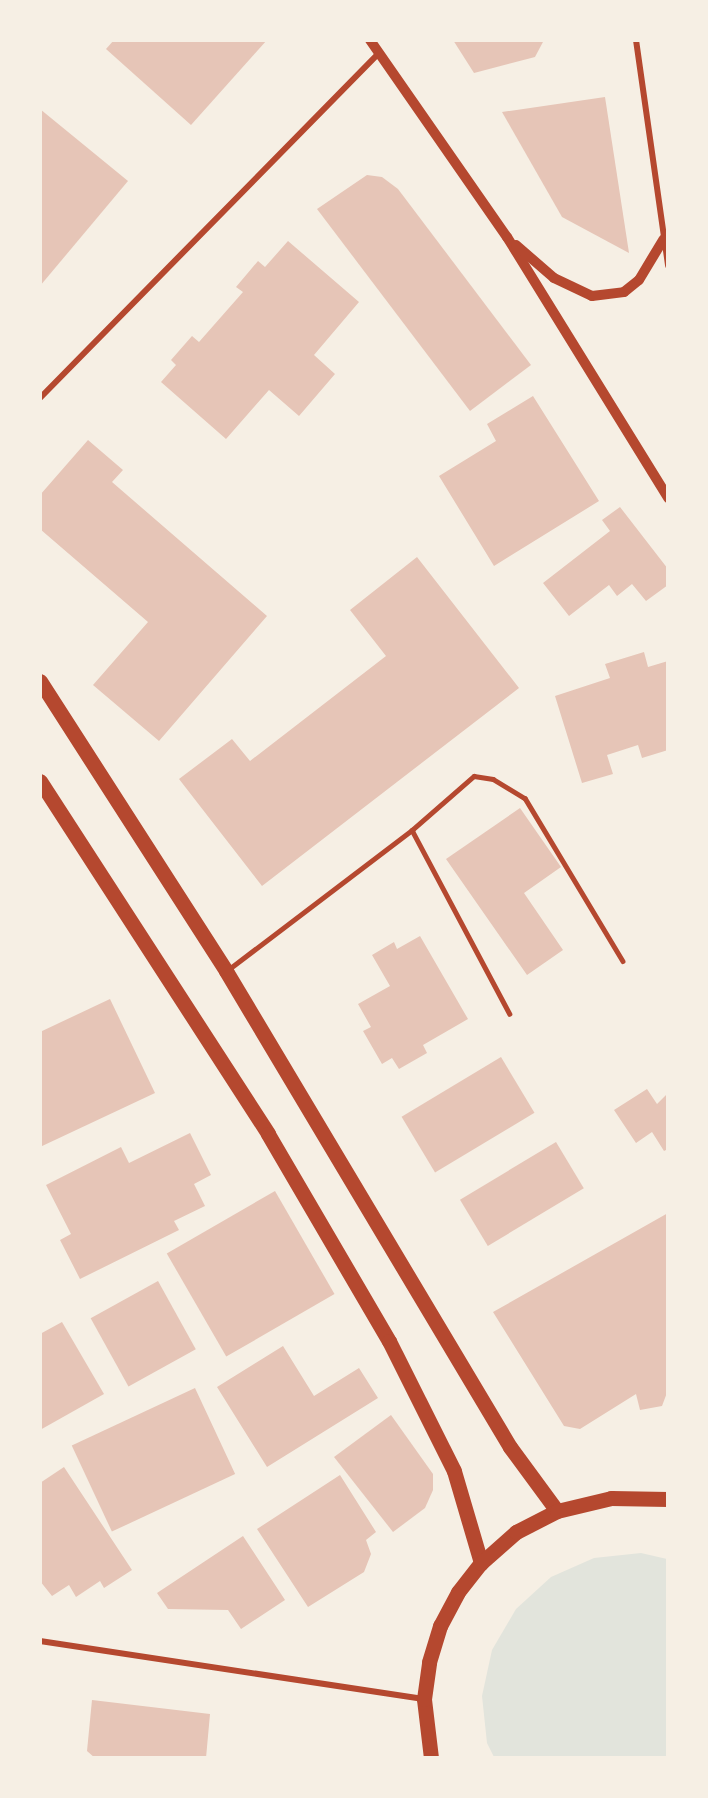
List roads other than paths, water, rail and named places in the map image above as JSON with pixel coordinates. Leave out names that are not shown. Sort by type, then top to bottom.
[{"type":"main road","points":[[40,681],[226,971],[510,1447],[557,1511]]},
{"type":"main road","points":[[40,781],[268,1134],[389,1341],[454,1471],[481,1563]]},
{"type":"main road","points":[[431,1758],[424,1699],[429,1662],[440,1626],[458,1592],[481,1563],[516,1532],[557,1511],[611,1498],[668,1500]]},
{"type":"street","points":[[370,40],[507,237],[668,498]]},
{"type":"street","points":[[636,40],[668,266]]},
{"type":"street","points":[[40,399],[378,54]]},
{"type":"street","points":[[507,237],[554,278],[592,296],[624,292],[639,280],[663,240]]},
{"type":"street","points":[[40,1641],[424,1699]]},
{"type":"lane","points":[[226,971],[412,830],[474,776],[493,779],[525,798],[624,960]]},
{"type":"lane","points":[[412,830],[510,1014]]}]
